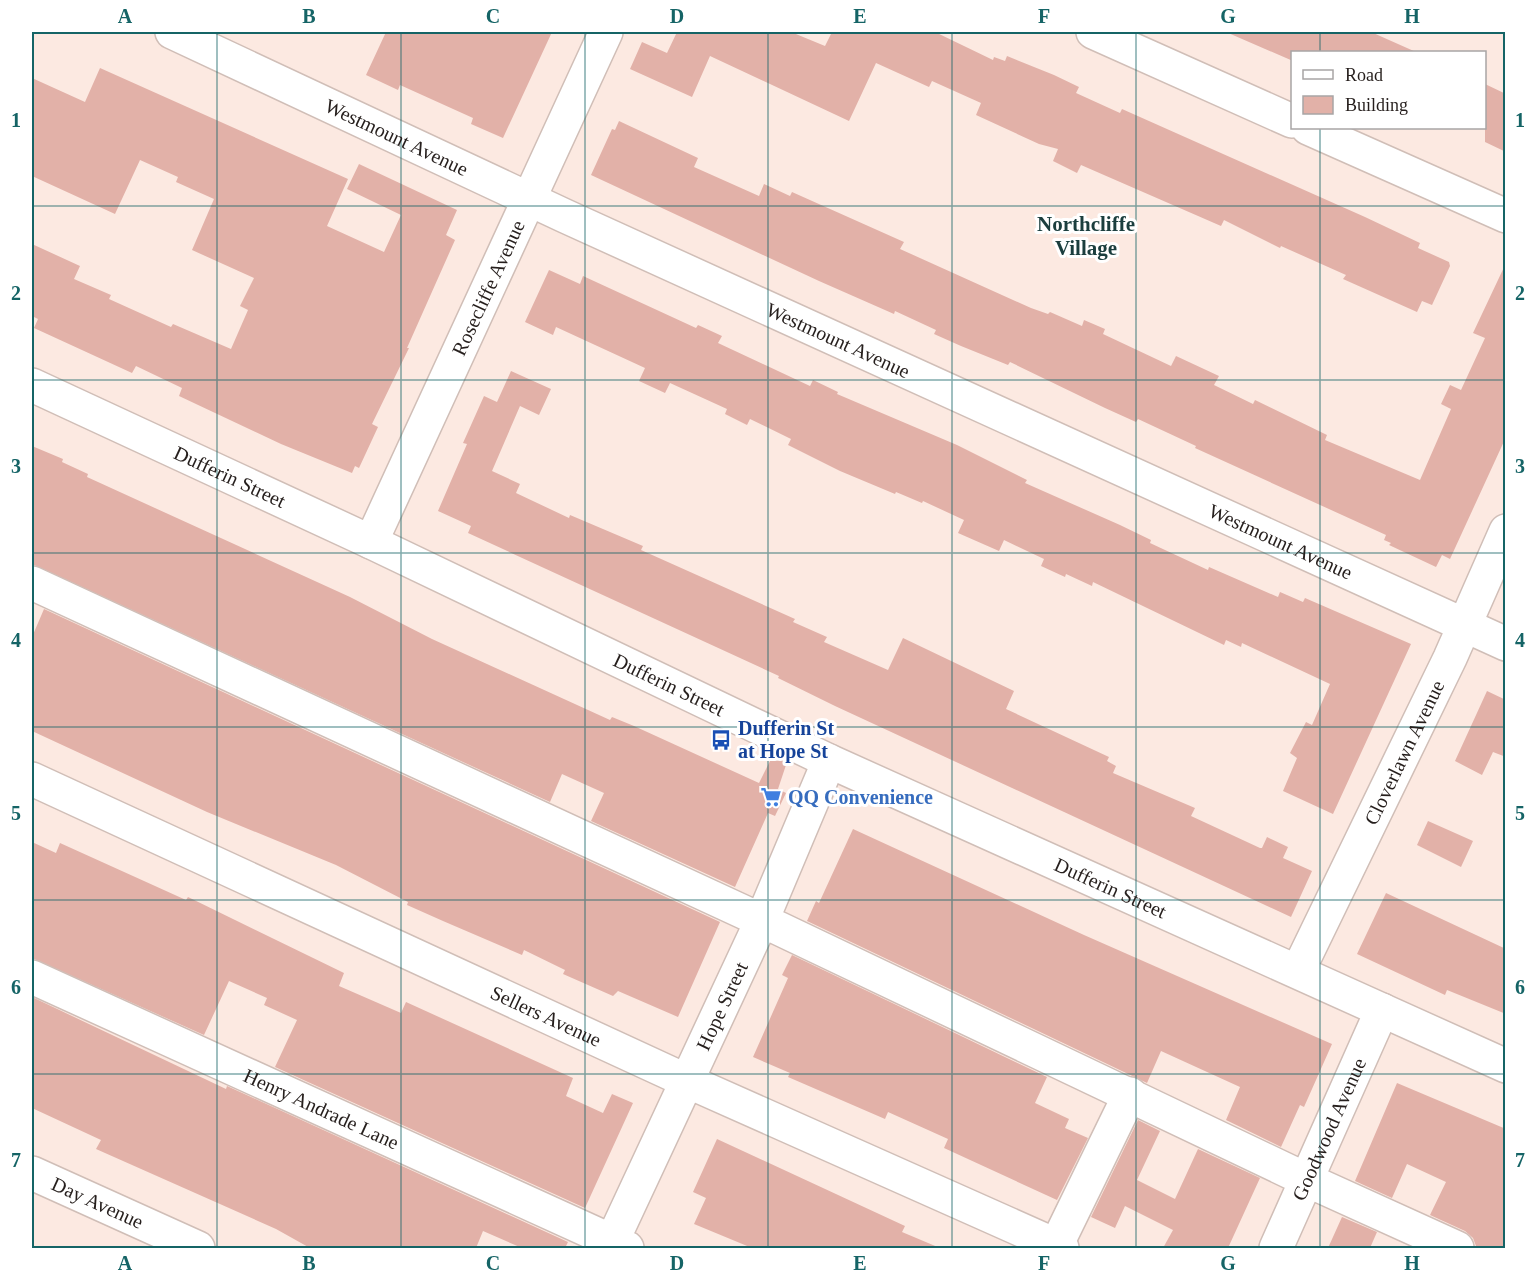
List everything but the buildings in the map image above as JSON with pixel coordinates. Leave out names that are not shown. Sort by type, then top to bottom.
[{"type":"street","name":"Westmount Avenue","points":[[172,32],[528,198],[1506,644]]},
{"type":"street","name":"Rosecliffe Avenue","points":[[370,542],[606,32]]},
{"type":"street","points":[[1093,32],[1291,120]]},
{"type":"street","points":[[1310,129],[1506,216]]},
{"type":"street","name":"Dufferin Street","points":[[32,385],[370,542],[829,761],[1506,1066]]},
{"type":"street","name":"Cloverlawn Avenue","points":[[1298,971],[1450,658],[1463,623],[1506,531]]},
{"type":"street","points":[[32,583],[762,920],[1307,1180],[1457,1248]]},
{"type":"street","name":"Hope Street","points":[[616,1246],[687,1081],[762,920],[829,761]]},
{"type":"street","name":"Sellers Avenue","points":[[32,779],[687,1081],[1058,1248]]},
{"type":"street","name":"Henry Andrade Lane","points":[[32,977],[616,1246]]},
{"type":"street","name":"Goodwood Avenue","points":[[1276,1248],[1382,1010]]},
{"type":"street","points":[[1058,1248],[1130,1094]]},
{"type":"street","name":"Day Avenue","points":[[32,1173],[198,1248]]},
{"type":"place","name":"Dufferin St at Hope St","points":[[721,740]]},
{"type":"place","name":"QQ Convenience","points":[[771,797]]},
{"type":"district","name":"Northcliffe Village","points":[[1086,236]]}]
